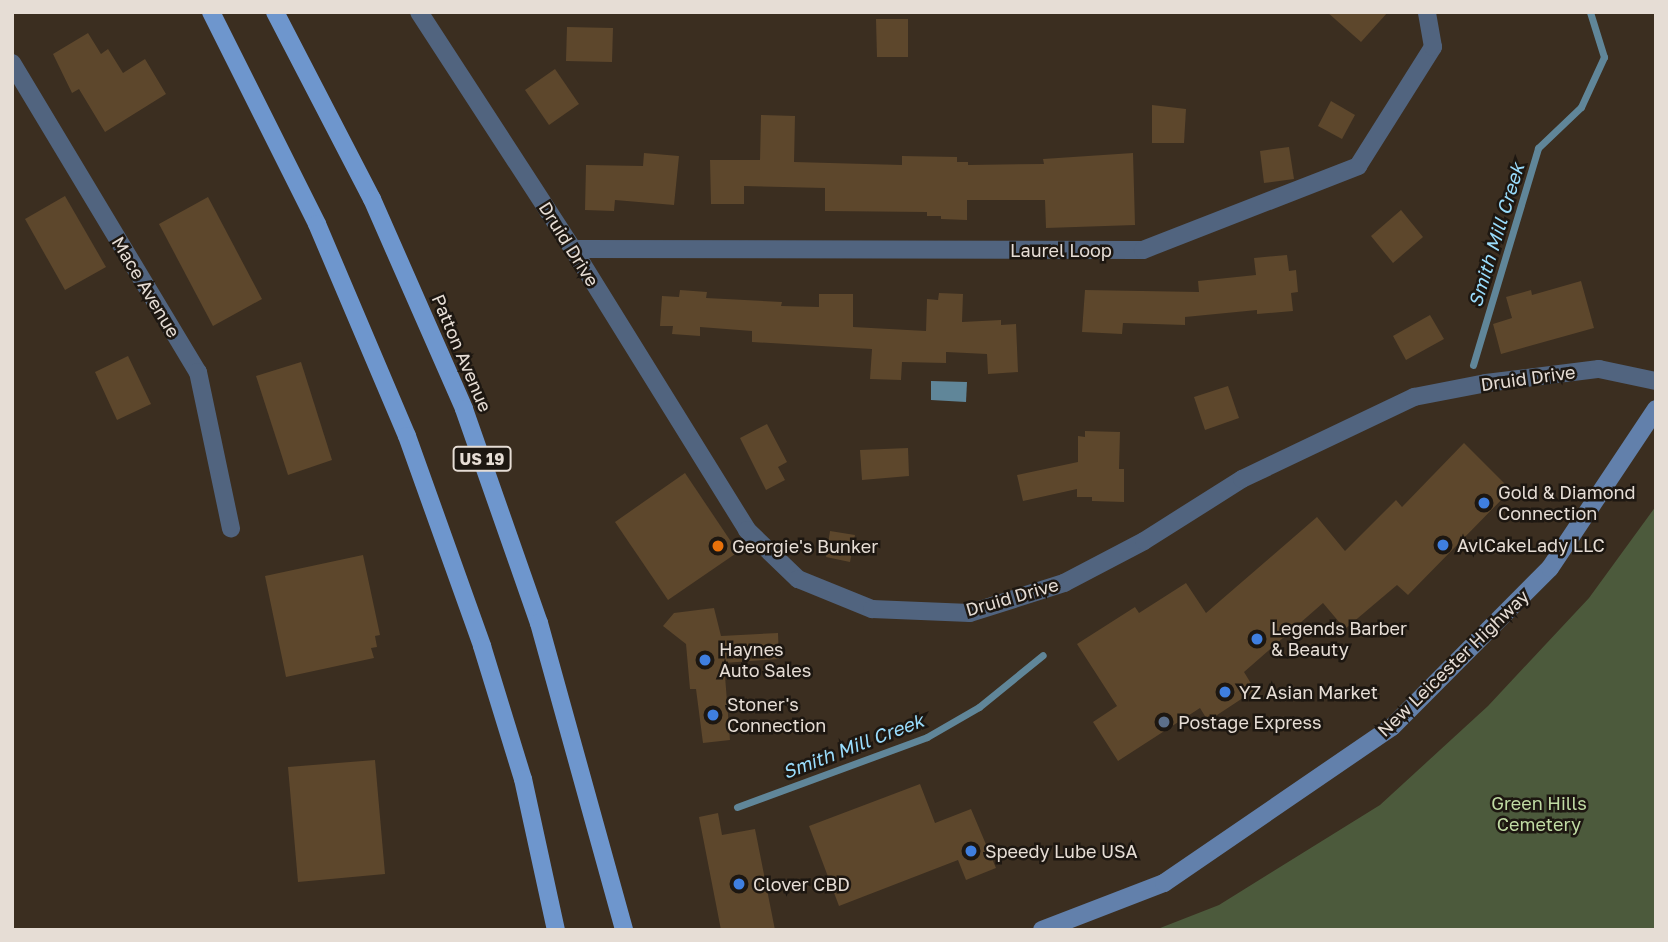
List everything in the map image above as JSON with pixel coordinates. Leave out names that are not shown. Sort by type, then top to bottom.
[{"type":"main road","points":[[211,12],[317,224],[407,436],[482,646],[523,779],[556,930]]},
{"type":"main road","name":"Patton Avenue","points":[[275,12],[372,199],[464,409],[539,623],[624,930]]},
{"type":"main road","name":"New Leicester Highway","points":[[1042,930],[1164,883],[1392,727],[1550,568],[1656,409]]},
{"type":"street","name":"Druid Drive","points":[[419,12],[573,249],[747,530],[798,579],[872,609],[970,613],[1064,583],[1144,541],[1242,479],[1414,397],[1486,383],[1599,369],[1656,381]]},
{"type":"street","name":"Laurel Loop","points":[[573,249],[1143,250],[1358,166],[1433,47],[1427,12]]},
{"type":"street","name":"Mace Avenue","points":[[12,64],[198,372],[231,529]]},
{"type":"green space","name":"Green Hills Cemetery","points":[[1656,506],[1656,930],[1155,930],[1219,905],[1380,805],[1488,706],[1589,598]]},
{"type":"water","points":[[931,381],[967,382],[966,402],[931,400]]},
{"type":"building","points":[[1327,12],[1388,12],[1361,42]]},
{"type":"building","points":[[876,19],[908,19],[908,57],[877,57]]},
{"type":"building","points":[[567,27],[613,28],[612,62],[566,61]]},
{"type":"building","points":[[88,33],[101,54],[108,49],[123,73],[145,59],[166,94],[105,132],[79,89],[72,93],[53,54]]},
{"type":"building","points":[[555,69],[579,104],[549,125],[525,90]]},
{"type":"building","points":[[1331,101],[1355,115],[1342,139],[1318,126]]},
{"type":"building","points":[[1152,105],[1186,109],[1184,143],[1152,143]]},
{"type":"building","points":[[761,115],[795,116],[794,162],[902,165],[902,156],[957,157],[957,162],[968,162],[968,165],[1044,164],[1043,159],[1133,153],[1135,225],[1046,228],[1045,200],[967,200],[967,220],[941,219],[941,216],[927,216],[927,212],[825,211],[825,188],[744,186],[744,204],[711,204],[710,160],[760,160]]},
{"type":"building","points":[[1289,147],[1294,179],[1264,183],[1260,151]]},
{"type":"building","points":[[644,153],[679,156],[674,205],[615,200],[614,211],[585,210],[586,165],[643,166]]},
{"type":"building","points":[[65,196],[106,267],[65,290],[25,219]]},
{"type":"building","points":[[208,197],[262,299],[213,326],[159,224]]},
{"type":"building","points":[[1401,210],[1423,237],[1393,263],[1371,236]]},
{"type":"building","points":[[1287,255],[1289,271],[1296,270],[1298,292],[1291,293],[1293,311],[1257,314],[1257,310],[1185,317],[1185,325],[1123,323],[1122,334],[1082,332],[1085,290],[1199,292],[1198,281],[1256,275],[1254,258]]},
{"type":"building","points":[[1581,281],[1594,328],[1501,354],[1493,324],[1512,318],[1506,297],[1531,290],[1532,295]]},
{"type":"building","points":[[680,290],[707,292],[706,298],[819,307],[819,294],[853,294],[853,327],[926,331],[927,299],[938,300],[939,293],[963,294],[962,322],[1001,320],[1001,325],[1016,324],[1018,372],[988,374],[987,354],[946,352],[946,363],[902,362],[901,380],[870,379],[872,349],[752,342],[752,331],[700,327],[700,336],[672,334],[673,326],[660,326],[662,296],[679,297]]},
{"type":"building","points":[[1430,315],[1444,339],[1406,360],[1393,336]]},
{"type":"building","points":[[128,356],[151,404],[117,420],[95,372]]},
{"type":"building","points":[[301,362],[332,460],[288,475],[256,376]]},
{"type":"building","points":[[1228,386],[1239,418],[1205,430],[1194,397]]},
{"type":"building","points":[[767,424],[787,462],[778,467],[785,480],[766,490],[740,438]]},
{"type":"building","points":[[1085,431],[1120,432],[1119,469],[1124,469],[1124,502],[1092,501],[1092,497],[1077,497],[1077,489],[1023,501],[1017,475],[1078,462],[1078,436],[1085,437]]},
{"type":"building","points":[[1464,443],[1511,490],[1408,595],[1397,585],[1345,629],[1323,603],[1244,672],[1255,690],[1208,721],[1200,708],[1118,761],[1093,722],[1117,706],[1077,644],[1135,607],[1139,613],[1186,583],[1206,613],[1317,517],[1345,551],[1396,500],[1402,507]]},
{"type":"building","points":[[908,448],[909,476],[862,480],[860,450]]},
{"type":"building","points":[[685,473],[738,552],[668,600],[615,522]]},
{"type":"building","points":[[830,531],[855,535],[850,562],[826,557]]},
{"type":"building","points":[[363,555],[380,635],[375,636],[377,647],[371,648],[374,658],[286,677],[265,576]]},
{"type":"building","points":[[714,608],[721,636],[778,633],[779,659],[724,663],[730,740],[703,743],[696,689],[690,689],[686,644],[663,626],[674,613]]},
{"type":"building","points":[[375,760],[385,874],[298,882],[288,767]]},
{"type":"building","points":[[920,784],[935,823],[971,809],[996,868],[966,880],[958,860],[839,906],[809,826]]},
{"type":"building","name":"Clover CBD","points":[[718,813],[722,835],[755,829],[775,930],[721,930],[699,817]]},
{"type":"waterway","name":"Smith Mill Creek","points":[[1473,365],[1538,148],[1581,107],[1604,57],[1590,12]]},
{"type":"waterway","name":"Smith Mill Creek","points":[[737,807],[927,737],[979,707],[1043,655]]},
{"type":"place","name":"Gold & Diamond Connection","points":[[1484,503]]},
{"type":"place","name":"AvlCakeLady LLC","points":[[1443,545]]},
{"type":"place","name":"Georgie's Bunker","points":[[718,546]]},
{"type":"place","name":"Legends Barber & Beauty","points":[[1257,639]]},
{"type":"place","name":"Haynes Auto Sales","points":[[705,660]]},
{"type":"place","name":"YZ Asian Market","points":[[1225,692]]},
{"type":"place","name":"Stoner's Connection","points":[[713,715]]},
{"type":"place","name":"Postage Express","points":[[1164,722]]},
{"type":"place","name":"Speedy Lube USA","points":[[971,851]]},
{"type":"place","name":"Clover CBD","points":[[739,884]]}]
